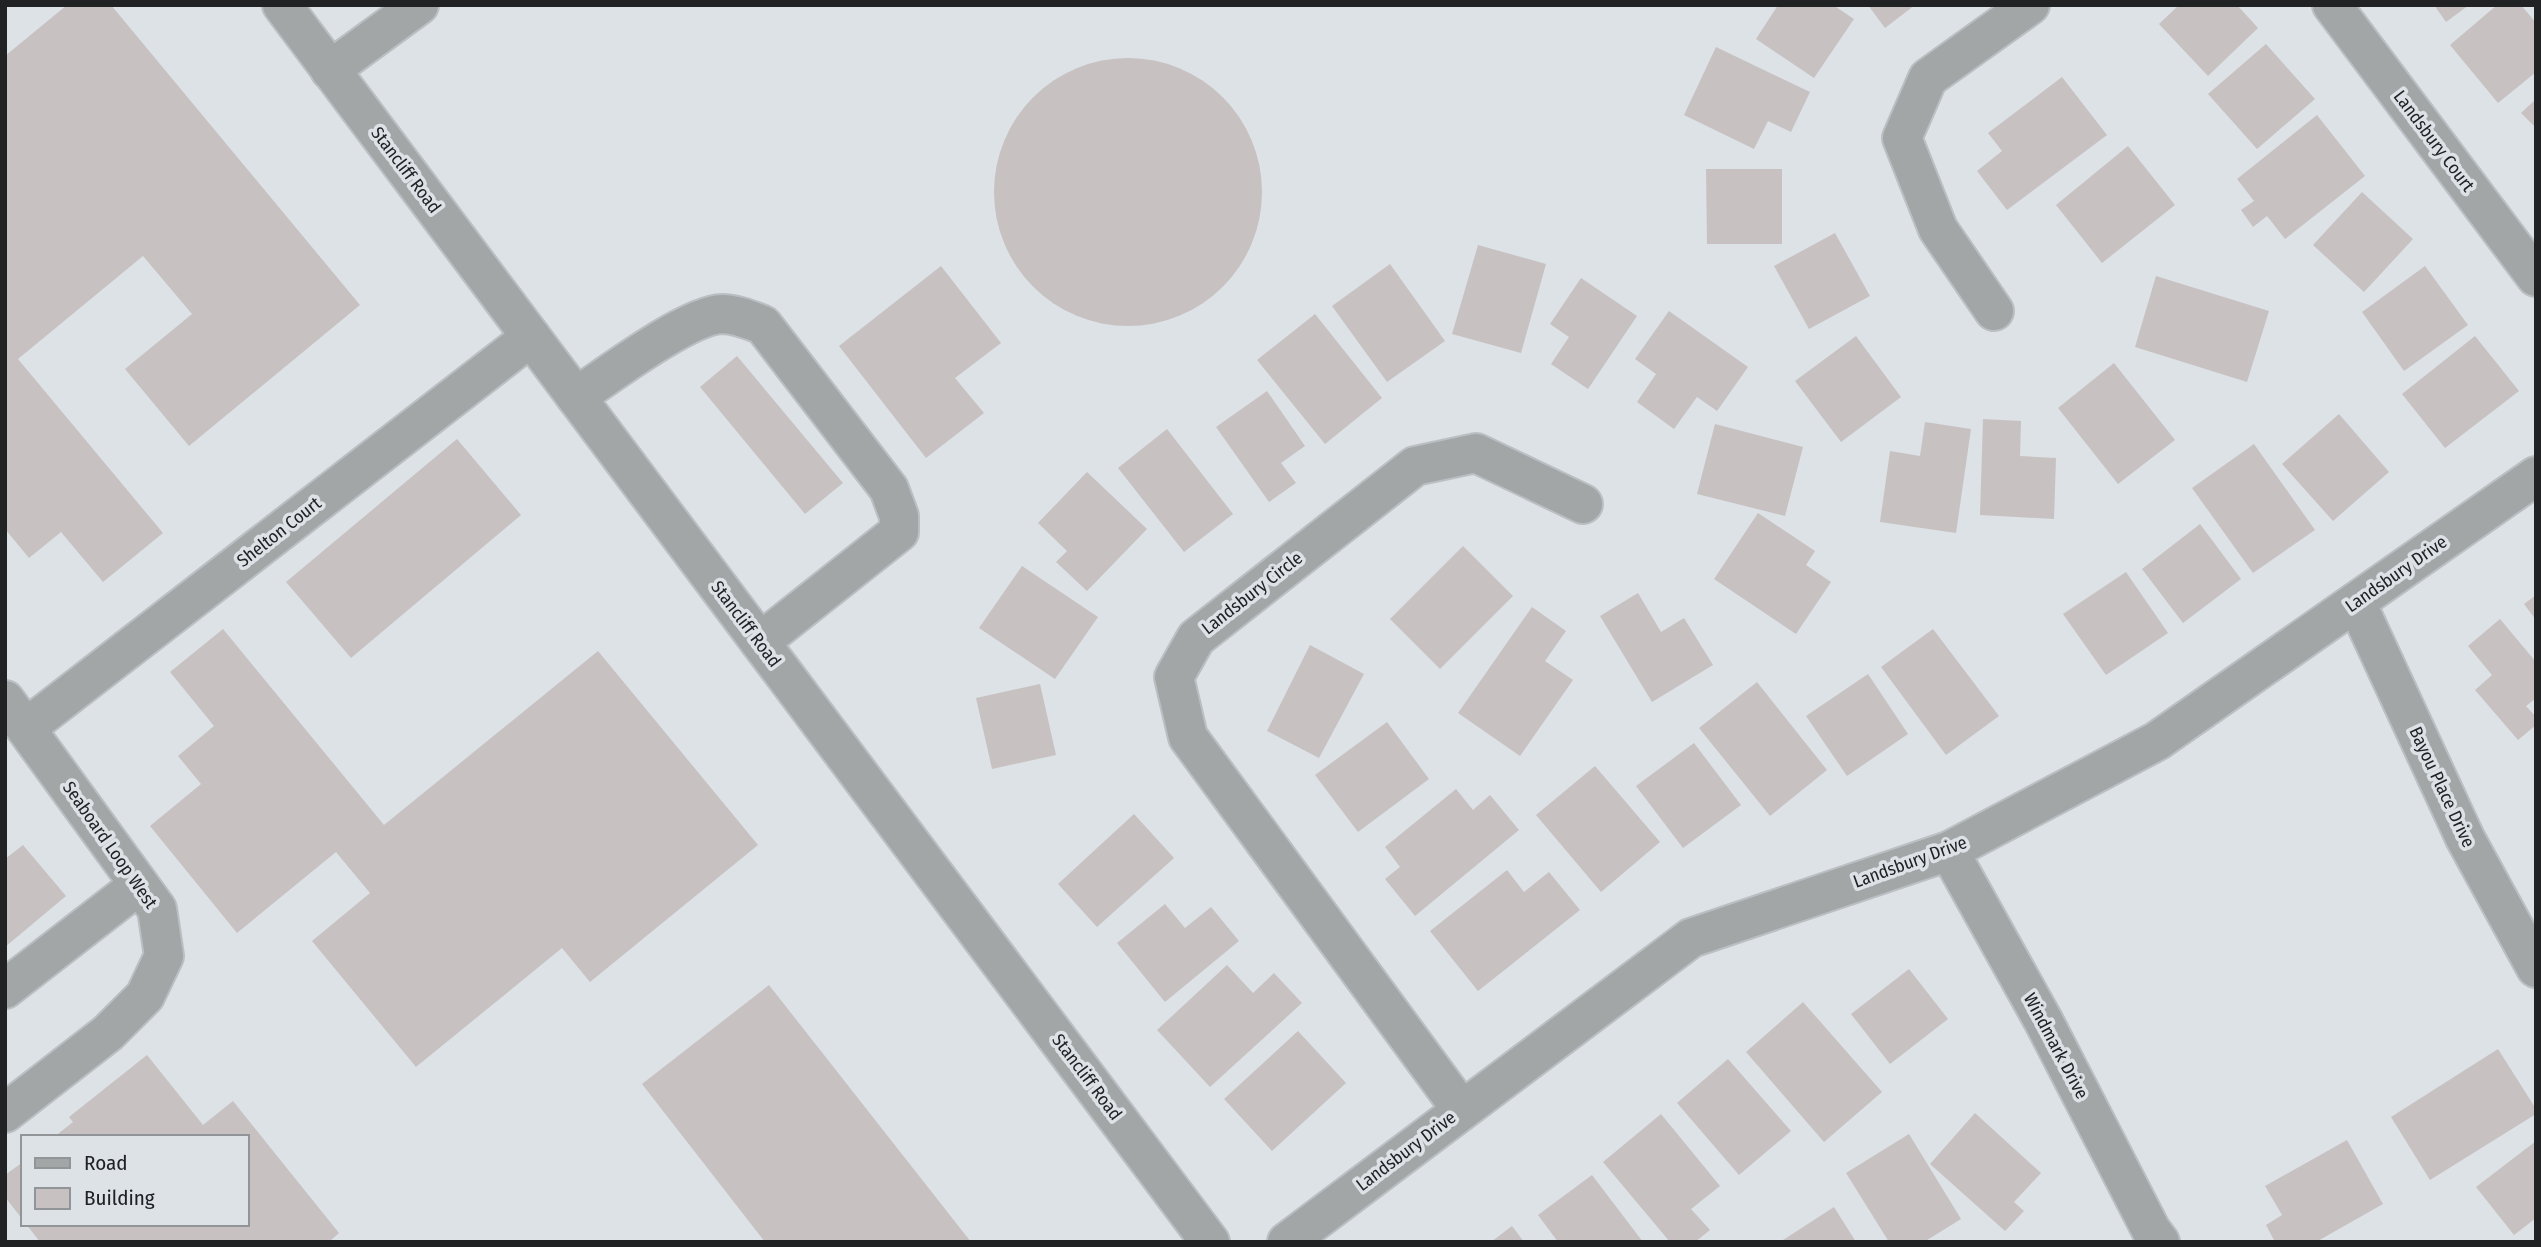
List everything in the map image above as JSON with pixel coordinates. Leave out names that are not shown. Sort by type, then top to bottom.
[{"type":"street","name":"Stancliff Road","points":[[282,5],[1210,1242]]},
{"type":"street","points":[[330,69],[419,5]]},
{"type":"street","points":[[1994,311],[1938,229],[1902,138],[1928,78],[2030,5]]},
{"type":"street","name":"Landsbury Court","points":[[2332,5],[2536,277]]},
{"type":"street","points":[[576,397],[651,347],[700,319],[721,314],[743,317],[764,325],[888,489],[899,516],[899,532],[761,642]]},
{"type":"street","name":"Shelton Court","points":[[16,714],[531,337]]},
{"type":"street","name":"Landsbury Circle","points":[[1461,1109],[1188,737],[1174,677],[1196,638],[1415,466],[1476,453],[1583,504]]},
{"type":"street","name":"Landsbury Drive","points":[[1287,1242],[1691,938],[1949,851],[2157,741],[2536,476]]},
{"type":"street","name":"Bayou Place Drive","points":[[2356,602],[2465,838],[2536,968]]},
{"type":"street","name":"Seaboard Loop West","points":[[5,1113],[108,1033],[145,996],[164,956],[157,909],[16,714]]},
{"type":"street","name":"Windmark Drive","points":[[1949,851],[2044,1022],[2147,1238]]},
{"type":"street","points":[[5,989],[139,885]]},
{"type":"building","points":[[67,5],[111,5],[360,305],[189,446],[125,369],[192,314],[143,256],[18,359],[163,533],[103,582],[61,532],[29,558],[5,529],[5,56]]},
{"type":"building","points":[[1778,5],[1833,5],[1854,19],[1814,78],[1756,39]]},
{"type":"building","points":[[1868,5],[1915,5],[1885,28]]},
{"type":"building","points":[[2179,5],[2237,5],[2258,28],[2208,76],[2159,24]]},
{"type":"building","points":[[2434,5],[2469,5],[2446,22]]},
{"type":"building","points":[[2497,5],[2521,5],[2536,23],[2536,72],[2498,103],[2450,45]]},
{"type":"building","points":[[2266,44],[2315,99],[2257,149],[2208,94]]},
{"type":"building","points":[[1716,47],[1810,92],[1791,132],[1768,121],[1754,149],[1684,115]]},
{"type":"building","points":[[1115,58],[1141,58],[1167,63],[1191,73],[1223,97],[1240,117],[1257,153],[1262,192],[1257,231],[1240,267],[1223,287],[1203,304],[1167,321],[1141,326],[1115,326],[1089,321],[1065,311],[1043,296],[1024,277],[1009,255],[999,231],[994,205],[994,179],[999,153],[1009,129],[1024,107],[1043,88],[1065,73],[1089,63]]},
{"type":"building","points":[[2062,77],[2107,135],[2007,210],[1977,171],[2002,151],[1988,133]]},
{"type":"building","points":[[2536,99],[2536,128],[2521,113]]},
{"type":"building","points":[[2317,115],[2365,176],[2285,239],[2267,216],[2253,227],[2241,210],[2254,201],[2237,179]]},
{"type":"building","points":[[2128,146],[2175,205],[2102,263],[2056,205]]},
{"type":"building","points":[[1706,169],[1782,169],[1782,244],[1707,244]]},
{"type":"building","points":[[2362,192],[2413,239],[2364,292],[2313,245]]},
{"type":"building","points":[[1835,233],[1870,296],[1809,329],[1774,266]]},
{"type":"building","points":[[1478,245],[1546,264],[1521,353],[1452,334]]},
{"type":"building","points":[[1390,264],[1445,341],[1387,382],[1332,306]]},
{"type":"building","points":[[941,266],[1001,343],[955,378],[984,413],[926,458],[839,346]]},
{"type":"building","points":[[2425,266],[2468,325],[2404,371],[2362,312]]},
{"type":"building","points":[[2156,276],[2269,311],[2247,382],[2135,347]]},
{"type":"building","points":[[1581,278],[1637,316],[1588,389],[1551,364],[1569,337],[1550,324]]},
{"type":"building","points":[[1669,311],[1748,367],[1717,411],[1697,397],[1674,429],[1637,402],[1656,374],[1635,359]]},
{"type":"building","points":[[1315,314],[1382,398],[1325,444],[1257,360]]},
{"type":"building","points":[[1856,336],[1901,397],[1841,442],[1795,381]]},
{"type":"building","points":[[2475,336],[2519,391],[2445,448],[2402,394]]},
{"type":"building","points":[[737,356],[843,483],[805,514],[700,387]]},
{"type":"building","points":[[2114,363],[2175,440],[2118,484],[2058,408]]},
{"type":"building","points":[[1267,391],[1305,446],[1281,463],[1296,483],[1269,502],[1216,427]]},
{"type":"building","points":[[2339,414],[2389,472],[2333,521],[2282,464]]},
{"type":"building","points":[[1983,419],[2021,421],[2020,456],[2056,458],[2054,519],[1980,515]]},
{"type":"building","points":[[1925,422],[1971,429],[1956,533],[1880,522],[1890,451],[1920,456]]},
{"type":"building","points":[[1715,424],[1803,447],[1785,516],[1697,494]]},
{"type":"building","points":[[1167,429],[1233,514],[1184,552],[1118,468]]},
{"type":"building","points":[[457,439],[521,515],[351,658],[286,582]]},
{"type":"building","points":[[2254,444],[2315,530],[2253,573],[2192,488]]},
{"type":"building","points":[[1087,472],[1147,529],[1087,591],[1056,562],[1067,551],[1038,523]]},
{"type":"building","points":[[1758,513],[1815,551],[1806,565],[1831,582],[1796,634],[1714,579]]},
{"type":"building","points":[[2200,524],[2241,579],[2183,623],[2142,569]]},
{"type":"building","points":[[1463,546],[1513,596],[1440,669],[1390,619]]},
{"type":"building","points":[[1022,566],[1098,617],[1055,679],[979,628]]},
{"type":"building","points":[[2126,572],[2168,633],[2106,675],[2063,614]]},
{"type":"building","points":[[1638,593],[1661,632],[1684,618],[1713,665],[1652,702],[1600,616]]},
{"type":"building","points":[[2536,595],[2536,620],[2524,604]]},
{"type":"building","points":[[1532,607],[1566,631],[1545,661],[1573,680],[1520,756],[1458,713]]},
{"type":"building","points":[[2500,619],[2536,662],[2536,698],[2526,706],[2536,717],[2536,725],[2518,740],[2475,690],[2492,675],[2468,646]]},
{"type":"building","points":[[223,629],[384,825],[598,651],[758,845],[590,982],[562,948],[416,1067],[312,941],[370,893],[336,852],[237,933],[150,826],[201,784],[178,756],[214,726],[170,672]]},
{"type":"building","points":[[1933,629],[1999,716],[1946,755],[1881,667]]},
{"type":"building","points":[[1310,645],[1364,674],[1319,758],[1267,731]]},
{"type":"building","points":[[1868,674],[1908,734],[1847,776],[1806,716]]},
{"type":"building","points":[[1757,682],[1827,770],[1770,816],[1699,728]]},
{"type":"building","points":[[1040,684],[1056,755],[992,769],[976,698]]},
{"type":"building","points":[[1387,722],[1429,779],[1358,832],[1315,775]]},
{"type":"building","points":[[1694,743],[1741,805],[1683,848],[1636,786]]},
{"type":"building","points":[[1595,766],[1660,842],[1601,892],[1536,815]]},
{"type":"building","points":[[1456,789],[1473,810],[1490,795],[1519,830],[1415,916],[1385,879],[1400,867],[1385,847]]},
{"type":"building","points":[[1134,814],[1174,858],[1097,927],[1058,884]]},
{"type":"building","points":[[23,845],[66,896],[5,947],[5,859]]},
{"type":"building","points":[[1507,870],[1524,892],[1549,872],[1580,910],[1478,991],[1430,931]]},
{"type":"building","points":[[1165,904],[1185,928],[1211,907],[1239,941],[1165,1002],[1117,943]]},
{"type":"building","points":[[1227,965],[1253,993],[1274,973],[1302,1003],[1210,1087],[1157,1030]]},
{"type":"building","points":[[1909,969],[1948,1019],[1890,1064],[1851,1014]]},
{"type":"building","points":[[769,985],[971,1242],[765,1242],[642,1084]]},
{"type":"building","points":[[1803,1002],[1882,1092],[1824,1142],[1746,1052]]},
{"type":"building","points":[[1298,1031],[1346,1083],[1272,1151],[1224,1099]]},
{"type":"building","points":[[2498,1049],[2536,1109],[2536,1114],[2430,1180],[2391,1117]]},
{"type":"building","points":[[147,1055],[203,1125],[233,1101],[339,1233],[329,1242],[40,1242],[28,1226],[248,1226],[248,1135],[57,1135],[73,1122],[69,1117]]},
{"type":"building","points":[[1728,1059],[1791,1131],[1739,1175],[1677,1103]]},
{"type":"building","points":[[1975,1113],[2041,1173],[2014,1202],[2024,1211],[2005,1231],[1930,1164]]},
{"type":"building","points":[[1661,1114],[1720,1186],[1691,1209],[1710,1230],[1695,1242],[1670,1242],[1603,1162]]},
{"type":"building","points":[[1909,1134],[1961,1219],[1924,1242],[1889,1242],[1846,1173]]},
{"type":"building","points":[[2347,1140],[2383,1204],[2316,1242],[2275,1242],[2266,1225],[2282,1215],[2265,1186]]},
{"type":"building","points":[[2536,1141],[2536,1218],[2514,1235],[2476,1187]]},
{"type":"building","points":[[21,1163],[21,1217],[5,1197],[5,1175]]},
{"type":"building","points":[[1592,1175],[1643,1242],[1558,1242],[1538,1215]]},
{"type":"building","points":[[1834,1207],[1856,1242],[1780,1242]]},
{"type":"building","points":[[1512,1226],[1524,1242],[1491,1242]]}]
